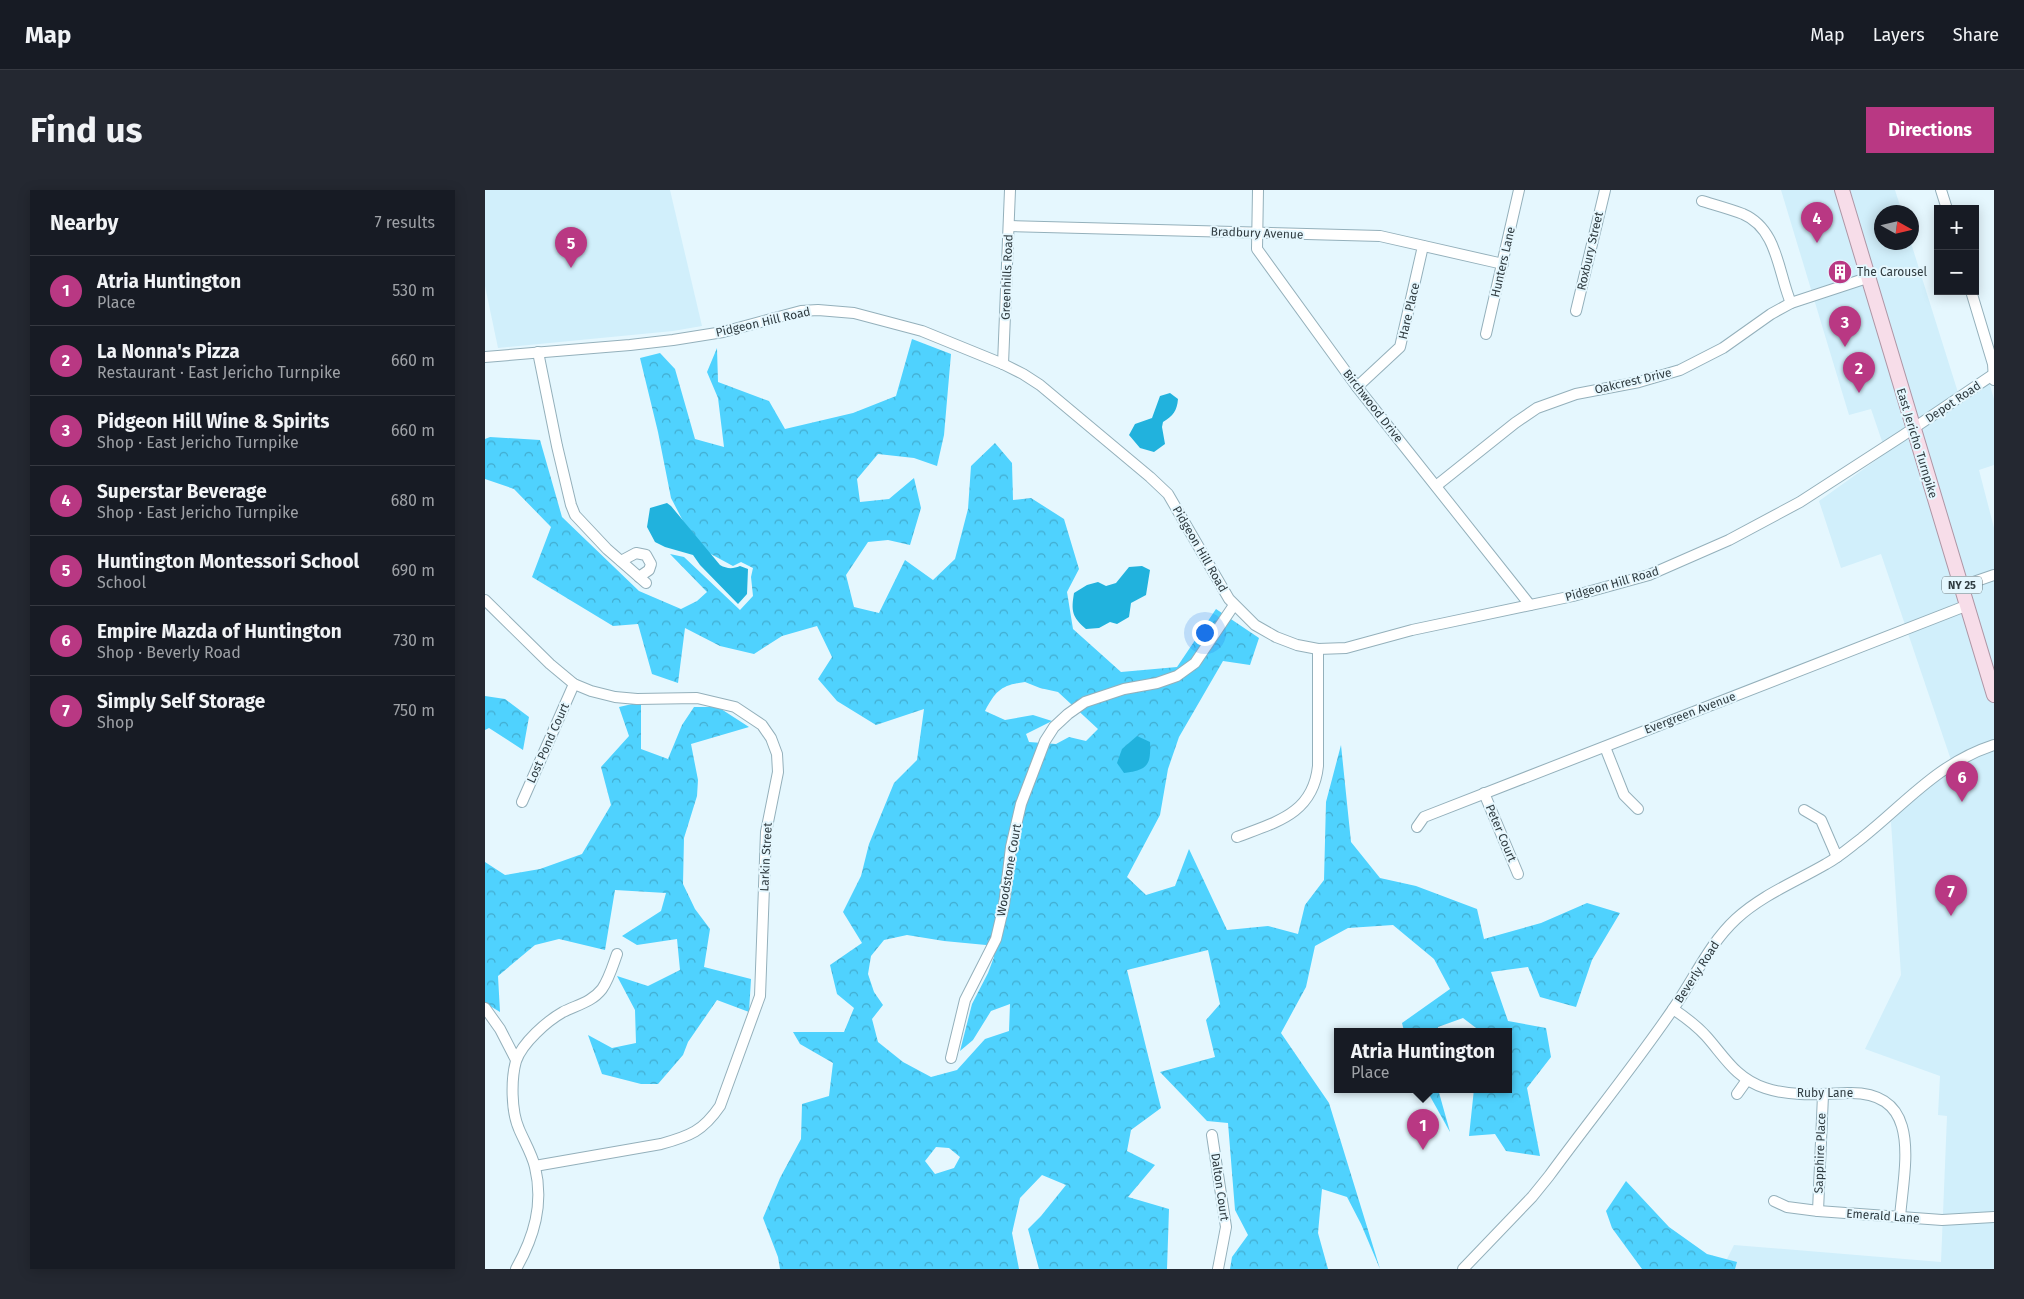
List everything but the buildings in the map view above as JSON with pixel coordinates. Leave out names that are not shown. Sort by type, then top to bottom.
[{"type":"main road","name":"East Jericho Turnpike","points":[[1842,190],[1994,695]]},
{"type":"street","name":"Greenhills Road","points":[[1003,364],[1010,190]]},
{"type":"street","name":"Birchwood Drive","points":[[1258,190],[1257,249],[1357,386],[1530,605]]},
{"type":"street","name":"Hunters Lane","points":[[1487,334],[1519,190]]},
{"type":"street","name":"Roxbury Street","points":[[1576,311],[1605,190]]},
{"type":"street","points":[[1941,190],[1946,205]]},
{"type":"street","points":[[1702,201],[1744,214],[1760,226],[1775,250],[1791,303]]},
{"type":"street","name":"Bradbury Avenue","points":[[1009,226],[1380,236],[1503,264]]},
{"type":"street","name":"Hare Place","points":[[1357,386],[1400,347],[1423,246]]},
{"type":"street","name":"Oakcrest Drive","points":[[1436,486],[1519,419],[1537,408],[1576,394],[1639,382],[1681,370],[1723,348],[1771,314],[1791,303],[1867,278]]},
{"type":"street","points":[[1972,295],[1993,364],[1994,382]]},
{"type":"street","name":"Pidgeon Hill Road","points":[[485,357],[630,346],[673,340],[723,332],[801,311],[839,310],[875,317],[923,331],[1003,364],[1040,385],[1168,494],[1234,606],[1255,625],[1276,637],[1297,645],[1318,649],[1346,648],[1412,630],[1573,596],[1649,575],[1729,540],[1800,502],[1913,429]]},
{"type":"street","points":[[538,352],[571,505],[575,515],[621,561],[643,580],[651,564],[646,555],[636,553],[621,561]]},
{"type":"street","name":"Depot Road","points":[[1913,429],[1994,374]]},
{"type":"street","points":[[1962,586],[1994,575]]},
{"type":"street","name":"Larkin Street","points":[[485,600],[550,664],[574,684],[591,691],[615,696],[637,699],[697,698],[735,707],[761,725],[771,738],[777,754],[778,772],[766,832],[762,978],[756,1012],[720,1106],[710,1120],[697,1132],[661,1144],[535,1166]]},
{"type":"street","name":"Evergreen Avenue","points":[[1417,828],[1424,817],[1968,605]]},
{"type":"street","name":"Woodstone Court","points":[[951,1058],[965,1000],[996,938],[1004,905],[1011,847],[1021,804],[1045,741],[1054,727],[1085,702],[1124,689],[1157,683],[1177,676],[1195,662],[1234,606]]},
{"type":"street","points":[[1237,837],[1288,816],[1305,800],[1316,782],[1318,766],[1318,649]]},
{"type":"street","name":"Lost Pond Court","points":[[522,802],[574,684]]},
{"type":"street","name":"Beverly Road","points":[[1463,1269],[1532,1197],[1549,1176],[1673,1009],[1711,949],[1734,921],[1775,890],[1837,857],[1925,783],[1951,765],[1994,745]]},
{"type":"street","points":[[1605,747],[1624,795],[1638,809]]},
{"type":"street","name":"Peter Court","points":[[1484,793],[1518,874]]},
{"type":"street","points":[[1804,810],[1821,820],[1837,857]]},
{"type":"street","points":[[516,1269],[532,1236],[539,1205],[535,1166],[518,1127],[513,1110],[513,1089],[517,1060],[526,1044],[548,1022],[591,999],[601,989],[608,978],[617,954]]},
{"type":"street","points":[[485,1008],[500,1029],[517,1060]]},
{"type":"street","name":"Ruby Lane","points":[[1673,1009],[1706,1036],[1734,1070],[1747,1080],[1764,1088],[1781,1092],[1823,1095],[1863,1094],[1876,1097],[1890,1105],[1898,1116],[1906,1143],[1900,1217]]},
{"type":"street","points":[[1737,1094],[1747,1080]]},
{"type":"street","name":"Sapphire Place","points":[[1818,1212],[1823,1095]]},
{"type":"street","name":"Dalton Court","points":[[1212,1135],[1226,1227],[1218,1269]]},
{"type":"street","name":"Emerald Lane","points":[[1774,1201],[1787,1207],[1818,1212],[1942,1220],[1994,1217]]},
{"type":"shaded area","points":[[485,190],[670,190],[702,326],[673,331],[498,348],[485,286]]},
{"type":"shaded area","points":[[1781,190],[1895,190],[1900,205],[1874,205],[1874,250],[1913,250],[1961,402],[1989,382],[1994,399],[1994,465],[1979,470],[1994,528],[1994,1269],[1722,1269],[1734,1245],[1941,1262],[1947,1116],[1938,1115],[1940,1076],[1865,1049],[1901,975],[1891,822],[1951,760],[1881,554],[1841,568],[1819,501],[1886,453],[1871,409],[1849,415]]},
{"type":"shaded area","points":[[1170,393],[1178,399],[1174,413],[1163,422],[1165,444],[1154,452],[1140,448],[1129,435],[1135,424],[1152,418],[1160,396]]},
{"type":"shaded area","points":[[667,503],[720,565],[730,568],[740,566],[748,569],[747,594],[738,604],[700,565],[693,555],[655,542],[647,527],[650,508]]},
{"type":"shaded area","points":[[1142,566],[1150,570],[1146,595],[1131,603],[1129,617],[1117,624],[1110,622],[1099,628],[1086,629],[1081,625],[1074,613],[1074,593],[1087,585],[1098,582],[1106,586],[1116,583],[1129,567]]},
{"type":"shaded area","points":[[1137,736],[1150,742],[1149,761],[1143,768],[1124,773],[1117,763],[1122,749]]},
{"type":"green space","points":[[912,339],[951,354],[944,435],[937,466],[914,458],[878,454],[857,479],[860,502],[889,499],[914,478],[921,508],[910,545],[888,540],[868,542],[846,575],[854,607],[879,613],[905,560],[933,580],[955,559],[968,509],[971,466],[995,443],[1012,463],[1013,500],[1031,498],[1064,519],[1079,569],[1067,592],[1073,629],[1121,672],[1177,667],[1216,609],[1259,638],[1250,665],[1223,661],[1179,737],[1168,769],[1160,815],[1127,877],[1146,895],[1175,886],[1189,849],[1227,930],[1268,926],[1298,934],[1305,905],[1324,880],[1326,802],[1341,745],[1351,842],[1380,878],[1416,886],[1477,909],[1484,939],[1541,923],[1587,903],[1620,913],[1592,960],[1576,1007],[1540,997],[1528,967],[1491,972],[1508,1021],[1546,1028],[1551,1057],[1527,1088],[1540,1156],[1506,1151],[1495,1134],[1469,1136],[1474,1093],[1512,1093],[1512,1028],[1476,1028],[1463,1018],[1438,1028],[1403,1028],[1402,1023],[1450,989],[1434,959],[1393,925],[1348,928],[1315,946],[1306,987],[1281,1033],[1329,1103],[1380,1269],[1347,1197],[1322,1189],[1318,1233],[1328,1269],[1230,1269],[1232,1257],[1248,1235],[1235,1210],[1228,1123],[1207,1121],[1160,1072],[1215,1057],[1206,1020],[1220,1004],[1208,950],[1127,970],[1161,1108],[1131,1130],[1127,1151],[1155,1165],[1128,1197],[1169,1209],[1167,1269],[1039,1269],[1028,1229],[1066,1185],[1042,1175],[1020,1198],[1012,1233],[1019,1269],[780,1269],[778,1257],[763,1218],[780,1178],[801,1139],[802,1104],[829,1096],[833,1063],[800,1044],[793,1032],[844,1032],[854,1008],[837,994],[830,965],[862,943],[843,912],[861,876],[869,844],[894,783],[917,760],[924,709],[876,725],[837,701],[818,679],[832,657],[817,626],[782,636],[754,654],[720,646],[685,628],[678,683],[652,674],[638,624],[613,626],[532,577],[551,527],[514,489],[485,479],[485,439],[490,437],[540,440],[562,517],[639,591],[681,609],[697,601],[707,592],[670,554],[684,557],[740,610],[753,596],[751,577],[753,568],[741,562],[733,566],[707,552],[683,521],[671,498],[658,432],[640,358],[660,353],[675,369],[695,439],[724,447],[718,398],[707,372],[717,348],[718,382],[769,401],[785,429],[853,413],[896,396]],"holes":[[[1025,682],[1058,692],[1098,729],[1086,741],[1069,737],[1056,744],[1029,742],[1026,734],[1052,721],[1033,715],[1005,720],[985,711],[996,693],[1005,687]],[[907,935],[986,945],[994,957],[972,1004],[960,1051],[973,1040],[991,1011],[1010,1004],[1009,1031],[985,1039],[957,1070],[931,1077],[903,1062],[878,1042],[872,1019],[883,1005],[874,992],[868,974],[871,956],[884,940]],[[936,1147],[949,1148],[960,1157],[954,1168],[935,1174],[925,1161]]]},
{"type":"green space","points":[[485,696],[505,699],[529,717],[523,750],[489,728],[485,730]]},
{"type":"green space","points":[[641,702],[641,749],[668,759],[682,725],[694,707],[718,707],[749,727],[691,744],[698,780],[697,796],[684,838],[683,884],[695,909],[710,929],[704,967],[751,979],[749,1012],[717,1000],[688,1042],[683,1055],[658,1084],[641,1084],[602,1074],[588,1035],[612,1048],[636,1043],[635,1010],[617,976],[648,986],[680,970],[677,939],[637,945],[622,936],[661,911],[666,893],[615,890],[605,950],[559,939],[535,945],[498,976],[500,1012],[485,1003],[485,862],[505,875],[540,869],[582,854],[611,805],[601,767],[629,736],[619,707]]},
{"type":"green space","points":[[1428,1093],[1439,1093],[1450,1132]]},
{"type":"green space","points":[[1626,1181],[1669,1227],[1707,1254],[1737,1262],[1735,1269],[1642,1269],[1612,1228],[1606,1211]]},
{"type":"place","name":"Superstar Beverage","points":[[1817,243]]},
{"type":"place","name":"Huntington Montessori School","points":[[571,268]]},
{"type":"place","name":"The Carousel","points":[[1840,272]]},
{"type":"place","name":"Pidgeon Hill Wine & Spirits","points":[[1845,347]]},
{"type":"place","name":"La Nonna's Pizza","points":[[1859,393]]},
{"type":"place","name":"Empire Mazda of Huntington","points":[[1962,802]]},
{"type":"place","name":"Simply Self Storage","points":[[1951,916]]},
{"type":"place","name":"Atria Huntington","points":[[1423,1150]]}]
